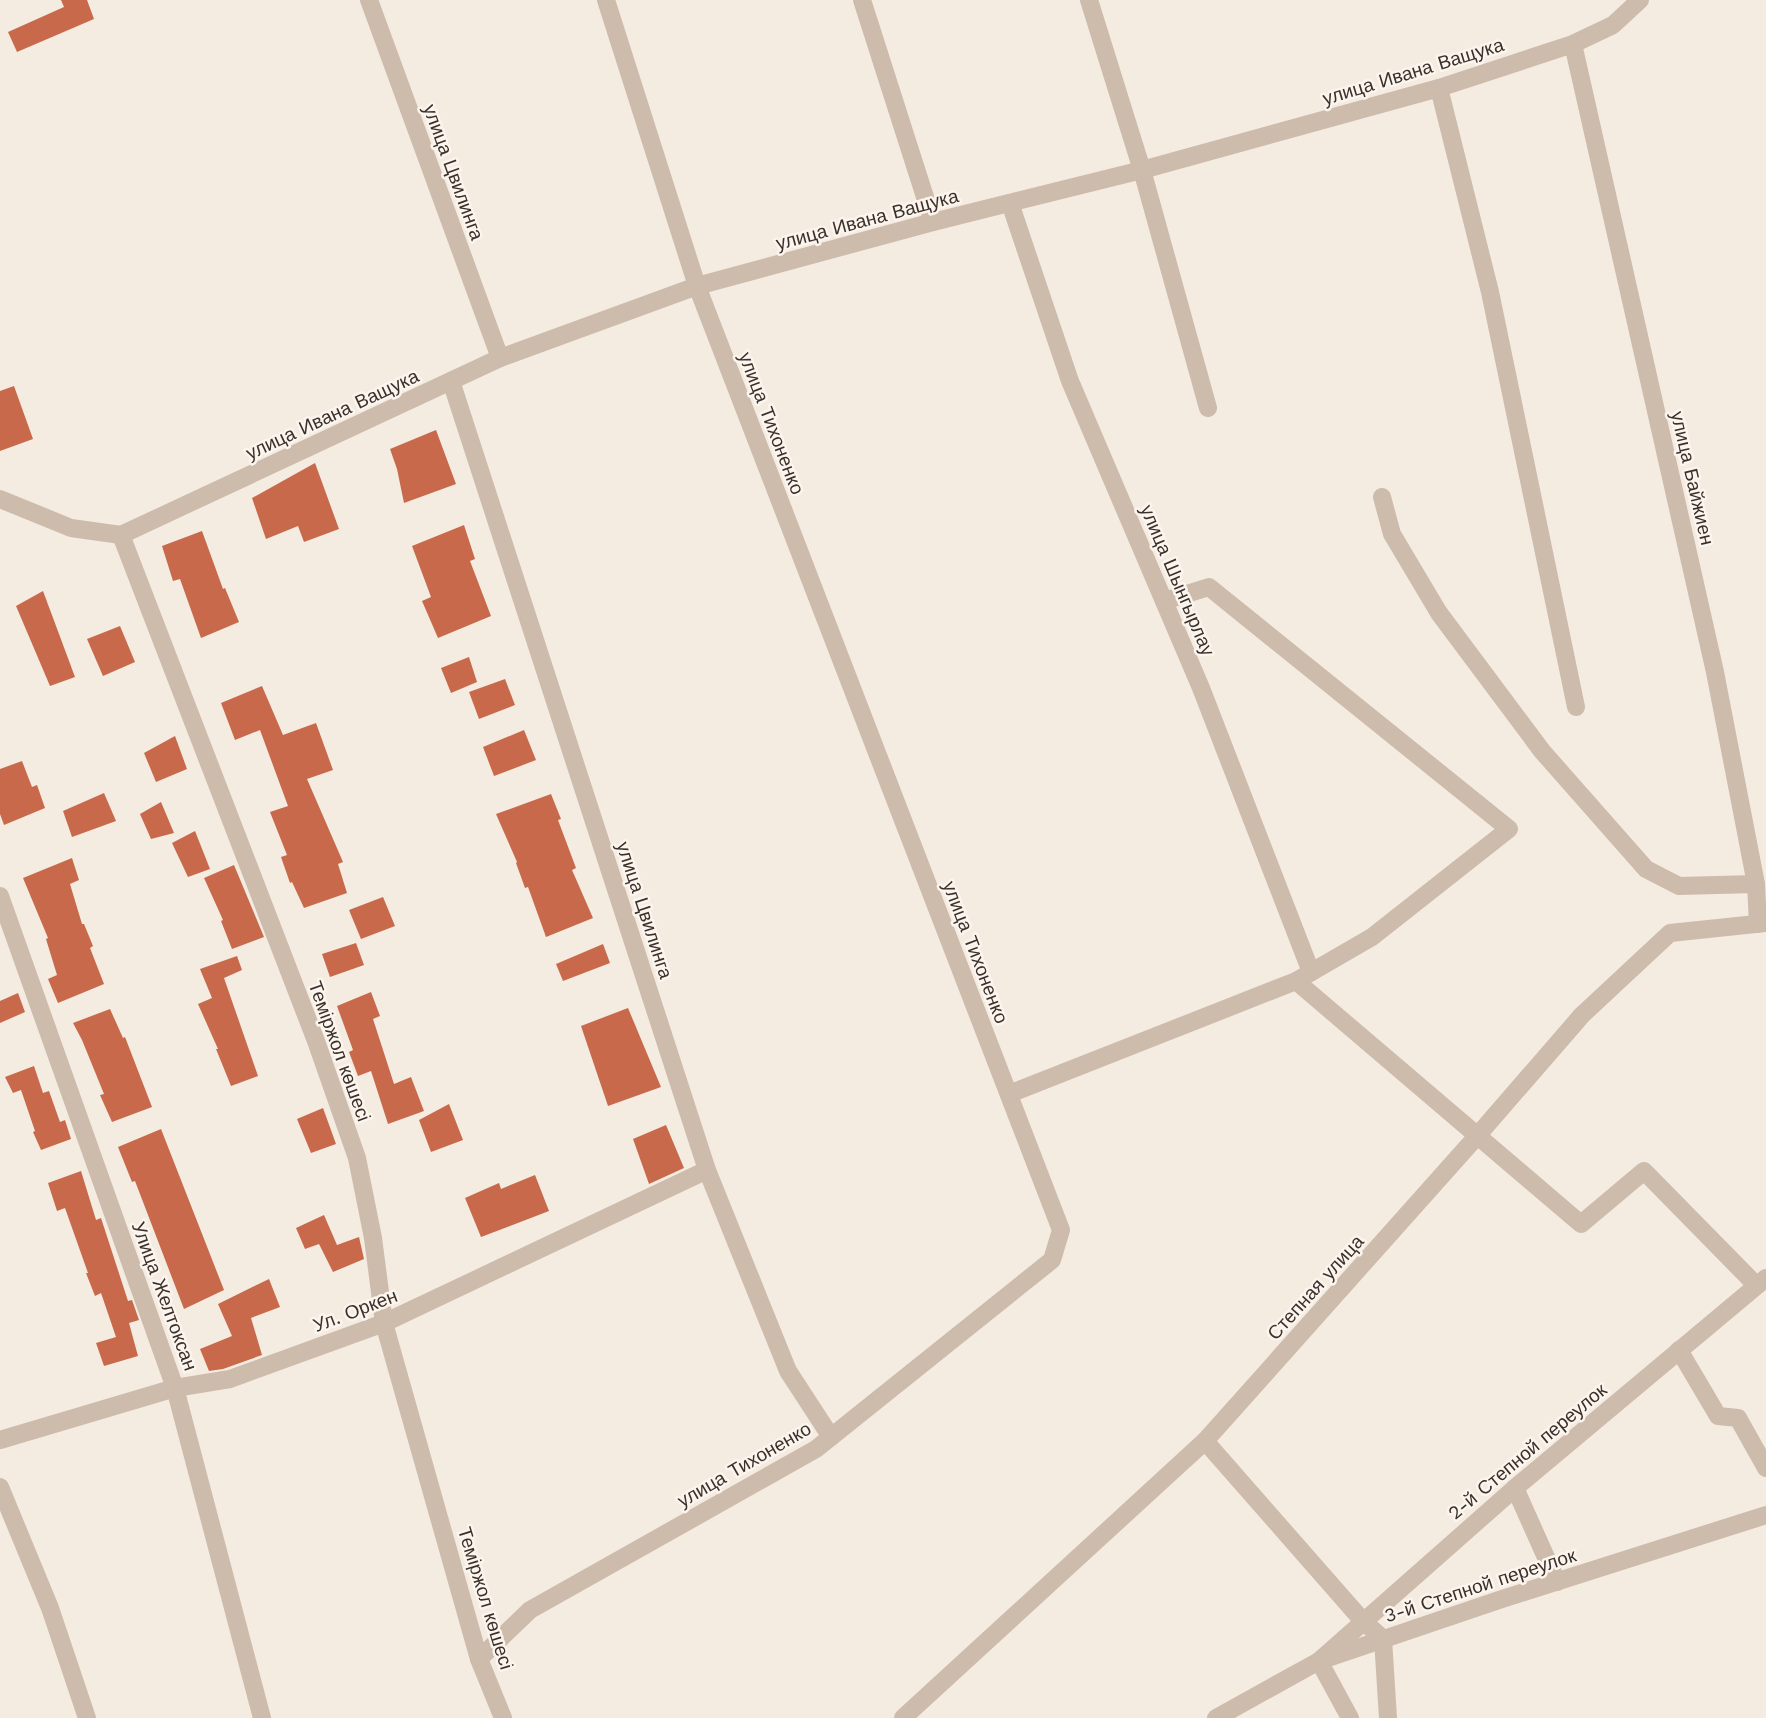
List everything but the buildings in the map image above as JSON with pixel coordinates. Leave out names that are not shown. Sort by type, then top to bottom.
[{"type":"street","name":"улица Цвилинга","points":[[369,0],[500,358]]},
{"type":"street","name":"улица Тихоненко","points":[[479,1659],[530,1610],[816,1449],[1052,1260],[1061,1230],[697,286],[606,0]]},
{"type":"street","points":[[862,0],[933,222]]},
{"type":"street","points":[[1089,0],[1142,170],[1209,408]]},
{"type":"street","name":"улица Ивана Ващука","points":[[121,535],[500,358],[697,286],[933,222],[1142,170],[1439,88],[1573,44],[1613,25],[1640,0]]},
{"type":"street","name":"улица Байжиен","points":[[1573,44],[1715,671],[1762,923]]},
{"type":"street","points":[[1439,88],[1490,292],[1576,707]]},
{"type":"street","name":"улица Шынгырлау","points":[[1010,203],[1070,381],[1201,688],[1303,976]]},
{"type":"street","name":"улица Цвилинга","points":[[451,381],[707,1170],[788,1371],[831,1437]]},
{"type":"street","points":[[1382,498],[1392,534],[1439,613],[1542,751],[1646,869],[1679,886],[1756,884]]},
{"type":"street","points":[[0,499],[71,528],[121,535]]},
{"type":"street","name":"Теміржол көшесі","points":[[121,535],[302,1003],[356,1158],[373,1238],[384,1323],[479,1659],[503,1718]]},
{"type":"street","points":[[1009,1094],[1303,976],[1372,937],[1509,829],[1209,587],[1164,601]]},
{"type":"street","name":"Улица Желтоксан","points":[[0,897],[175,1388],[261,1718]]},
{"type":"street","name":"Степная улица","points":[[903,1718],[1205,1441],[1478,1135],[1581,1015],[1670,933],[1762,923]]},
{"type":"street","points":[[1303,976],[1478,1135],[1581,1224],[1644,1171],[1761,1282]]},
{"type":"street","name":"Ул. Оркен","points":[[0,1440],[175,1388],[230,1379],[384,1323],[707,1170]]},
{"type":"street","name":"2-й Степной переулок","points":[[1319,1661],[1515,1488],[1761,1282]]},
{"type":"street","points":[[1679,1350],[1718,1416],[1738,1418],[1766,1468]]},
{"type":"street","points":[[1205,1441],[1363,1620],[1383,1639],[1388,1718]]},
{"type":"street","points":[[0,1487],[50,1608],[87,1718]]},
{"type":"street","points":[[1515,1488],[1557,1582]]},
{"type":"street","name":"3-й Степной переулок","points":[[1216,1718],[1319,1661],[1766,1515]]},
{"type":"street","points":[[1319,1661],[1350,1718]]}]
